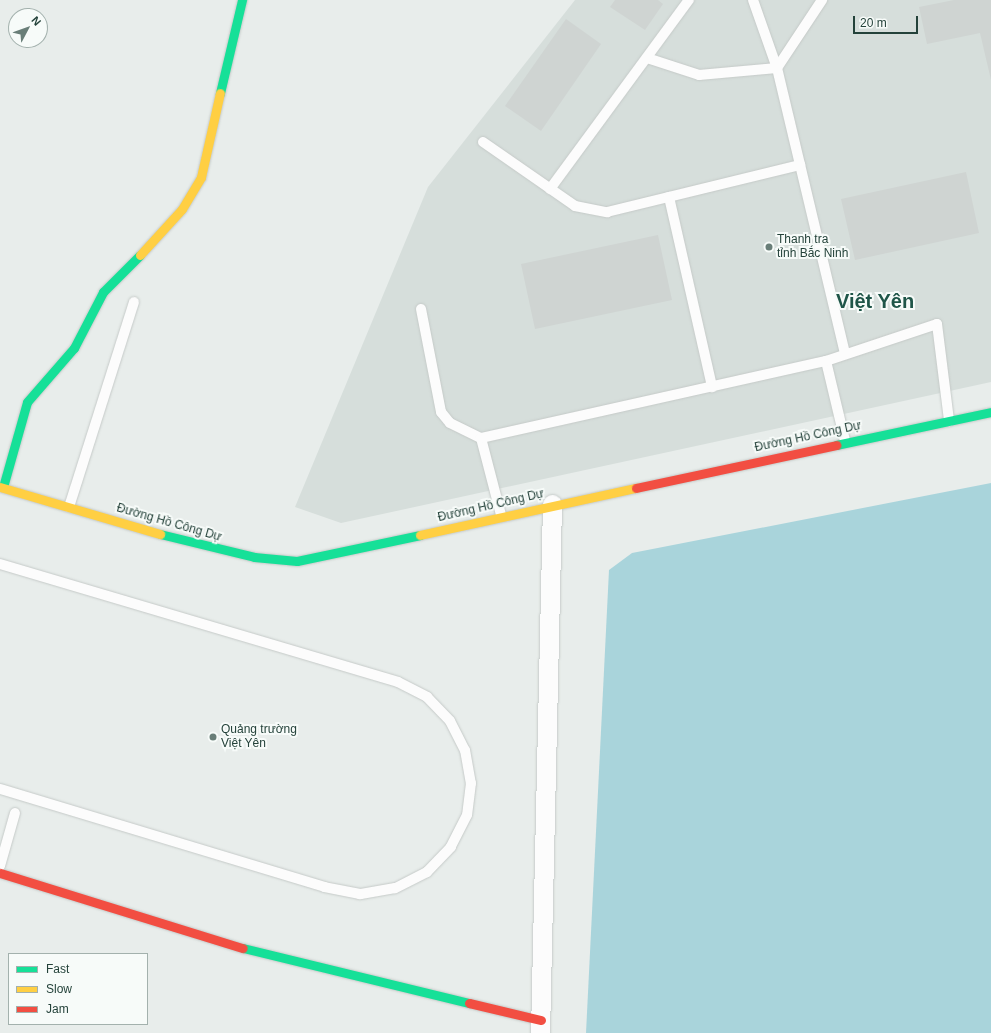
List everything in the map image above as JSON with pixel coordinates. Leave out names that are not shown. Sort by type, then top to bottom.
[{"type":"street","points":[[2,487],[27,402],[74,348],[103,292],[155,241],[182,209],[201,177],[242,0]]},
{"type":"street","name":"Đường Hồ Công Dự","points":[[2,487],[209,548],[254,557],[297,561],[501,515],[845,441],[991,412]]},
{"type":"street","points":[[0,873],[237,947],[540,1026],[552,504]]},
{"type":"lane","points":[[550,189],[689,0]]},
{"type":"lane","points":[[753,0],[777,68],[845,354]]},
{"type":"lane","points":[[777,68],[822,0]]},
{"type":"lane","points":[[647,58],[699,75],[777,68]]},
{"type":"lane","points":[[483,142],[575,206],[607,212],[800,165]]},
{"type":"lane","points":[[669,197],[712,386]]},
{"type":"lane","points":[[69,507],[134,302]]},
{"type":"lane","points":[[421,309],[441,412],[450,423],[481,438],[826,361],[937,324],[949,420]]},
{"type":"lane","points":[[826,361],[845,441]]},
{"type":"lane","points":[[481,438],[501,515]]},
{"type":"lane","points":[[0,564],[398,682],[427,698],[450,721],[465,750],[471,782],[467,815],[451,847],[427,872],[395,888],[360,894],[325,887],[0,789]]},
{"type":"lane","points":[[0,866],[15,813]]},
{"type":"shaded area","points":[[575,0],[991,0],[991,382],[341,523],[295,507],[428,187]]},
{"type":"water","points":[[991,483],[991,1033],[586,1033],[609,570],[632,553]]},
{"type":"building","points":[[615,0],[658,0],[663,4],[645,30],[610,7]]},
{"type":"building","points":[[954,0],[991,0],[991,80],[980,33],[927,44],[919,7]]},
{"type":"building","points":[[566,19],[601,44],[541,131],[505,106]]},
{"type":"building","points":[[966,172],[979,233],[855,260],[841,199]]},
{"type":"building","points":[[658,235],[672,300],[535,329],[521,264]]},
{"type":"traffic: fast","points":[[220,93],[242,0]]},
{"type":"traffic: fast","points":[[3,487],[27,402],[74,348],[103,292],[140,255]]},
{"type":"traffic: fast","points":[[836,445],[991,412]]},
{"type":"traffic: fast","points":[[160,534],[254,557],[297,561],[420,535]]},
{"type":"traffic: fast","points":[[243,948],[469,1003]]},
{"type":"traffic: slow","points":[[140,255],[182,209],[201,177],[220,93]]},
{"type":"traffic: slow","points":[[0,487],[160,534]]},
{"type":"traffic: slow","points":[[420,535],[636,488]]},
{"type":"traffic: jam","points":[[636,488],[836,445]]},
{"type":"traffic: jam","points":[[0,873],[243,948]]},
{"type":"traffic: jam","points":[[469,1003],[541,1020]]},
{"type":"place","name":"Thanh tra tỉnh Bắc Ninh","points":[[769,247]]},
{"type":"place","name":"Quảng trường Việt Yên","points":[[213,737]]},
{"type":"district","name":"Việt Yên","points":[[875,301]]}]
